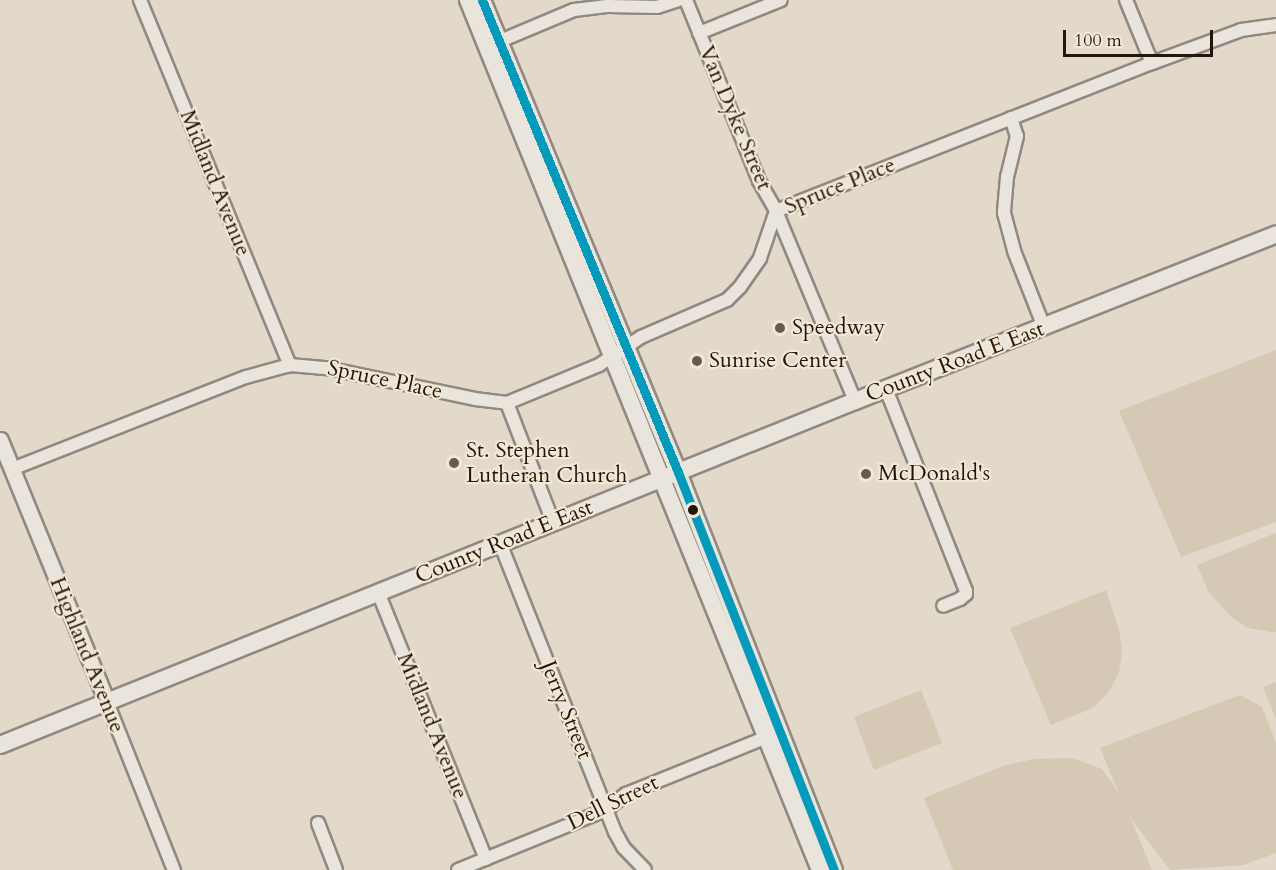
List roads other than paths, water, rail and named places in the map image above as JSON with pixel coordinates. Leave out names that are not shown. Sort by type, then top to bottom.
[{"type":"main road","points":[[468,0],[493,44],[834,870]]},
{"type":"main road","points":[[482,0],[493,44]]},
{"type":"main road","name":"County Road E East","points":[[0,745],[1276,234]]},
{"type":"main road","points":[[670,475],[767,737],[820,870]]},
{"type":"street","name":"Midland Avenue","points":[[140,0],[290,365]]},
{"type":"street","points":[[493,44],[574,10],[600,6],[657,7],[678,0]]},
{"type":"street","name":"Van Dyke Street","points":[[686,0],[759,181],[776,212],[855,401]]},
{"type":"street","points":[[699,33],[781,0]]},
{"type":"street","points":[[1126,0],[1152,63]]},
{"type":"street","name":"Spruce Place","points":[[12,469],[246,377],[290,365],[327,368],[475,399],[507,403],[620,352],[641,337],[727,300],[740,287],[760,258],[776,212],[1152,63],[1241,30],[1276,25]]},
{"type":"street","points":[[1011,118],[1017,136],[1007,177],[1004,213],[1014,251],[1044,327]]},
{"type":"street","points":[[886,389],[966,591],[960,599],[943,606]]},
{"type":"street","points":[[507,403],[553,522]]},
{"type":"street","name":"Highland Avenue","points":[[0,440],[174,870]]},
{"type":"street","name":"Jerry Street","points":[[500,543],[606,810],[624,848],[645,870]]},
{"type":"street","name":"Midland Avenue","points":[[378,592],[486,859]]},
{"type":"street","name":"Dell Street","points":[[458,870],[606,810],[626,794],[767,737]]},
{"type":"street","points":[[318,823],[336,870]]},
{"type":"place","name":"Speedway","points":[[780,328]]},
{"type":"place","name":"Sunrise Center","points":[[697,361]]},
{"type":"place","name":"St. Stephen Lutheran Church","points":[[454,463]]},
{"type":"place","name":"McDonald's","points":[[866,474]]}]
